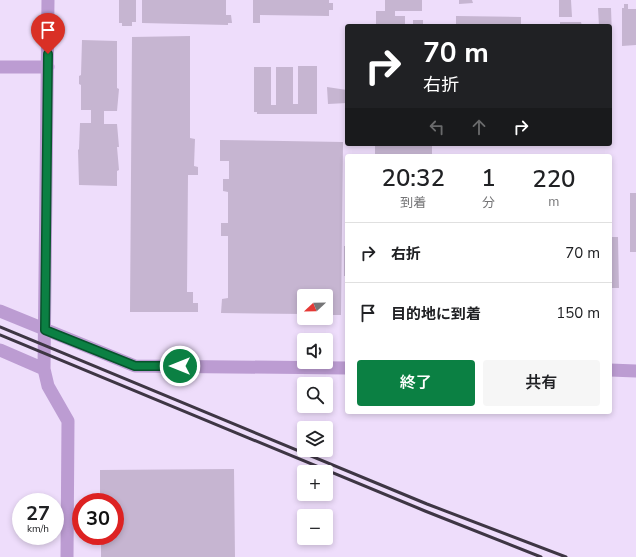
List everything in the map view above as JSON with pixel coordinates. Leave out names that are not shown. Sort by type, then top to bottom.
[{"type":"street","points":[[48,0],[44,369],[48,386],[68,421],[67,557]]},
{"type":"street","points":[[0,67],[48,67]]},
{"type":"street","points":[[0,311],[135,366],[345,368]]},
{"type":"street","points":[[0,350],[44,369]]},
{"type":"street","points":[[612,370],[636,371]]},
{"type":"building","points":[[119,0],[136,0],[136,22],[132,22],[132,26],[122,26],[122,23],[119,23]]},
{"type":"building","points":[[142,0],[226,0],[226,15],[231,15],[232,23],[228,23],[228,25],[142,23]]},
{"type":"building","points":[[253,0],[329,0],[329,3],[333,3],[333,10],[329,10],[329,16],[260,15],[260,23],[253,23]]},
{"type":"building","points":[[385,0],[422,0],[422,11],[395,11],[395,16],[405,16],[405,24],[376,24],[376,11],[385,11]]},
{"type":"building","points":[[459,0],[472,0],[473,3],[459,4]]},
{"type":"building","points":[[559,0],[571,0],[572,17],[559,17]]},
{"type":"building","points":[[624,4],[628,4],[628,9],[636,9],[636,45],[622,46],[622,8],[624,8]]},
{"type":"building","points":[[598,8],[611,8],[612,24],[599,24]]},
{"type":"building","points":[[456,16],[521,17],[521,24],[456,24]]},
{"type":"building","points":[[413,20],[423,20],[423,24],[413,24]]},
{"type":"building","points":[[560,22],[581,22],[582,24],[560,24]]},
{"type":"building","points":[[190,36],[190,138],[195,139],[194,166],[198,167],[198,175],[188,175],[187,292],[193,292],[193,303],[198,303],[198,312],[130,312],[132,37]]},
{"type":"building","points":[[82,40],[117,41],[117,88],[119,89],[117,111],[104,111],[104,124],[117,124],[119,170],[117,171],[117,186],[79,185],[78,150],[80,123],[91,123],[91,110],[81,110],[81,85],[79,84],[79,76],[81,75]]},
{"type":"building","points":[[298,66],[317,66],[317,114],[257,114],[257,112],[254,112],[254,67],[271,67],[271,105],[276,105],[276,67],[293,67],[293,104],[298,104]]},
{"type":"building","points":[[327,87],[345,90],[345,103],[328,104]]},
{"type":"building","points":[[220,140],[343,142],[341,315],[333,315],[333,289],[297,289],[297,314],[221,313],[222,299],[228,298],[228,236],[221,236],[221,223],[228,223],[228,192],[223,191],[223,179],[229,179],[229,161],[220,161]]},
{"type":"building","points":[[375,146],[432,146],[432,154],[375,154]]},
{"type":"building","points":[[630,193],[636,193],[636,252],[630,252]]},
{"type":"building","points":[[612,237],[618,237],[619,288],[612,288]]},
{"type":"building","points":[[344,246],[345,246],[345,276]]},
{"type":"building","points":[[234,469],[235,557],[101,557],[101,545],[124,545],[124,493],[100,493],[100,470]]},
{"type":"railway","points":[[0,327],[427,504],[566,557]]},
{"type":"railway","points":[[0,335],[425,511],[541,557]]},
{"type":"route","points":[[48,54],[45,330],[135,366],[180,366]]}]
